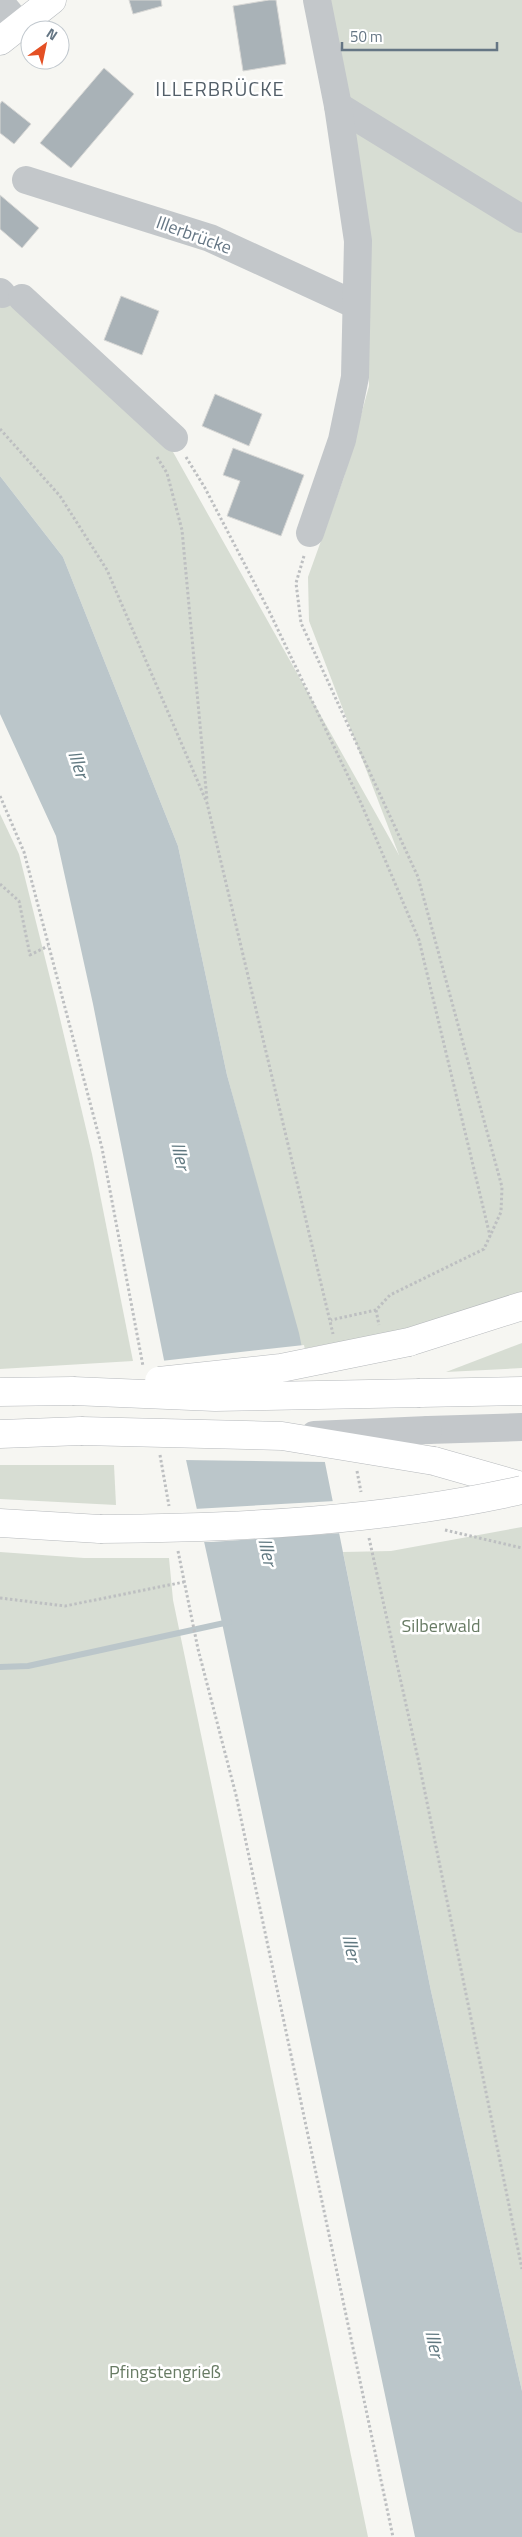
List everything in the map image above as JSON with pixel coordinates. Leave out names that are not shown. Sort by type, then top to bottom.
[{"type":"main road","points":[[9,33],[52,0]]},
{"type":"main road","points":[[73,1391],[281,1368],[409,1342],[497,1316],[522,1306]]},
{"type":"main road","points":[[0,1392],[73,1391],[216,1397],[522,1391]]},
{"type":"main road","points":[[0,1434],[81,1431],[282,1436],[434,1461],[518,1484]]},
{"type":"main road","points":[[0,1523],[100,1529],[190,1528],[323,1522],[480,1500],[518,1484]]},
{"type":"street","points":[[310,533],[342,440],[355,377],[358,241],[338,106],[317,0]]},
{"type":"street","points":[[0,2],[9,33]]},
{"type":"street","points":[[338,106],[522,219]]},
{"type":"street","name":"Illerbrücke","points":[[26,180],[210,238],[356,305]]},
{"type":"street","points":[[8,295],[163,443]]},
{"type":"street","points":[[282,1436],[522,1427]]},
{"type":"path","points":[[0,429],[60,496],[107,570],[207,803]]},
{"type":"path","points":[[163,443],[167,473],[182,530],[207,803],[331,1320],[376,1310],[390,1295],[484,1248],[501,1212],[502,1187],[418,877],[301,623],[296,583],[310,533]]},
{"type":"path","points":[[163,443],[205,488],[269,611],[361,803],[419,940],[490,1236]]},
{"type":"path","points":[[0,796],[24,852],[102,1148],[144,1370]]},
{"type":"path","points":[[0,884],[19,901],[30,955],[48,946]]},
{"type":"path","points":[[158,1447],[171,1515]]},
{"type":"path","points":[[438,1528],[522,1548]]},
{"type":"path","points":[[177,1544],[198,1649],[236,1795],[393,2537]]},
{"type":"path","points":[[371,1547],[419,1763],[522,2269]]},
{"type":"path","points":[[0,1598],[66,1606],[184,1582]]},
{"type":"green space","points":[[328,0],[522,0],[522,1292],[425,1326],[302,1349],[227,1075],[178,846],[63,557],[0,476],[0,293],[168,443],[399,855],[309,621],[308,577],[344,477],[369,386],[368,310]]},
{"type":"green space","points":[[0,814],[19,854],[57,1006],[92,1154],[133,1361],[0,1369]]},
{"type":"green space","points":[[522,1343],[522,1368],[446,1372]]},
{"type":"green space","points":[[0,1465],[114,1465],[116,1505],[0,1499]]},
{"type":"green space","name":"Silberwald","points":[[522,1527],[522,2391],[431,1991],[343,1552],[391,1551]]},
{"type":"green space","name":"Pfingstengrieß","points":[[0,1552],[84,1558],[169,1558],[173,1600],[368,2537],[0,2537]]},
{"type":"water","name":"Iller","points":[[0,476],[63,557],[178,846],[227,1075],[299,1333],[431,1991],[522,2391],[522,2537],[415,2537],[222,1623],[164,1360],[93,1004],[56,836],[0,714]]},
{"type":"pier","points":[[304,1345],[328,1462],[183,1460],[161,1361]]},
{"type":"pier","points":[[335,1501],[342,1533],[211,1542],[202,1542],[194,1509]]},
{"type":"building","points":[[129,0],[161,0],[162,6],[133,14]]},
{"type":"building","points":[[276,0],[286,64],[243,71],[233,6]]},
{"type":"building","points":[[104,68],[134,94],[71,168],[40,143]]},
{"type":"building","points":[[2,101],[31,124],[14,144],[0,133],[0,104]]},
{"type":"building","points":[[0,195],[39,228],[22,248],[0,229]]},
{"type":"building","points":[[121,296],[159,311],[142,355],[104,340]]},
{"type":"building","points":[[215,394],[262,414],[249,446],[202,426]]},
{"type":"building","points":[[233,448],[304,475],[281,536],[227,516],[240,481],[223,475]]},
{"type":"waterway","points":[[0,1667],[28,1666],[229,1622]]},
{"type":"district","name":"ILLERBRÜCKE","points":[[220,89]]}]
